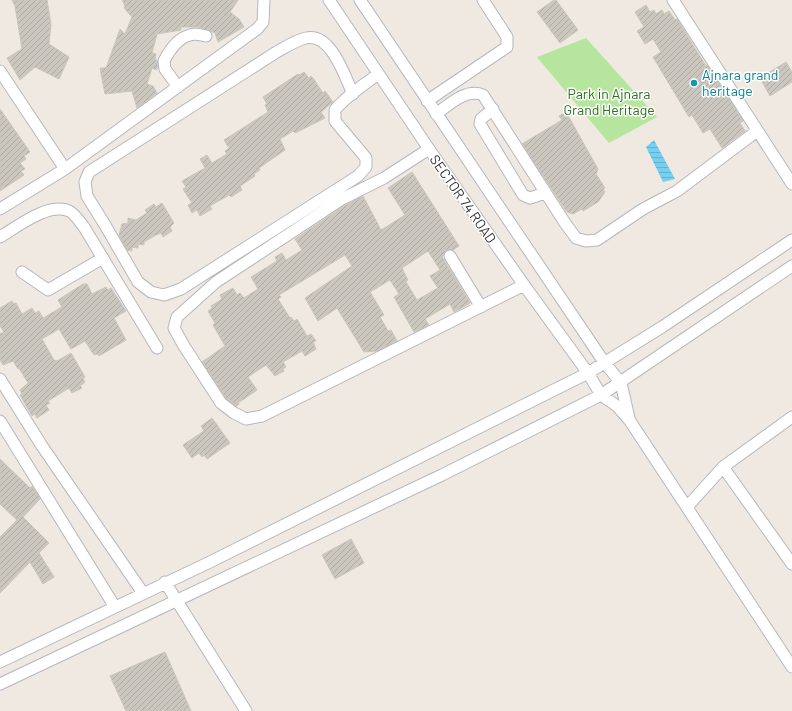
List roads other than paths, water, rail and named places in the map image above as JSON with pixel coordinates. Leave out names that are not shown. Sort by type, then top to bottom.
[{"type":"street","points":[[0,209],[65,169],[257,29],[263,22],[264,0]]},
{"type":"street","name":"SECTOR 74 ROAD","points":[[328,0],[429,149],[524,285],[588,373],[601,395]]},
{"type":"street","name":"SECTOR 74 ROAD","points":[[360,0],[604,362],[621,383]]},
{"type":"street","points":[[427,101],[507,47],[506,37],[483,0]]},
{"type":"street","points":[[673,0],[792,184]]},
{"type":"street","points":[[178,87],[165,69],[164,61],[183,38],[191,34],[206,36]]},
{"type":"street","points":[[353,94],[332,50],[320,40],[307,37],[275,53],[89,172],[85,182],[86,196],[105,225],[138,282],[150,292],[164,294],[181,289],[358,176],[366,167],[366,158],[335,121],[335,110],[340,103],[353,94],[378,74]]},
{"type":"street","points":[[0,71],[65,169]]},
{"type":"street","points":[[458,80],[467,94]]},
{"type":"street","points":[[436,114],[467,94],[476,92],[483,95],[545,193],[576,238],[586,241],[597,240],[643,209],[683,186],[758,131]]},
{"type":"street","points":[[493,109],[481,119],[480,124],[523,195],[530,198],[545,193]]},
{"type":"street","points":[[429,149],[395,171],[342,199],[216,282],[176,317],[174,328],[221,403],[234,413],[246,419],[262,416],[524,285]]},
{"type":"street","points":[[0,238],[37,215],[56,208],[70,211],[84,227],[157,348]]},
{"type":"street","points":[[0,662],[165,582],[210,562],[588,373],[662,327],[792,240]]},
{"type":"street","points":[[450,256],[481,307]]},
{"type":"street","points":[[22,272],[48,290],[103,258]]},
{"type":"street","points":[[0,684],[442,475],[601,395],[621,383],[792,266]]},
{"type":"street","points":[[0,379],[42,446],[143,593]]},
{"type":"street","points":[[621,383],[630,421]]},
{"type":"street","points":[[601,395],[617,406],[630,421],[792,667]]},
{"type":"street","points":[[687,508],[722,467],[792,417]]},
{"type":"street","points":[[0,421],[116,607]]},
{"type":"street","points":[[722,467],[792,564]]},
{"type":"street","points":[[165,582],[246,711]]},
{"type":"water","points":[[654,140],[675,179],[663,182],[646,147]]},
{"type":"place","name":"Ajnara grand heritage","points":[[694,83]]},
{"type":"park label","name":"Park in Ajnara Grand Heritage","points":[[609,102]]}]
